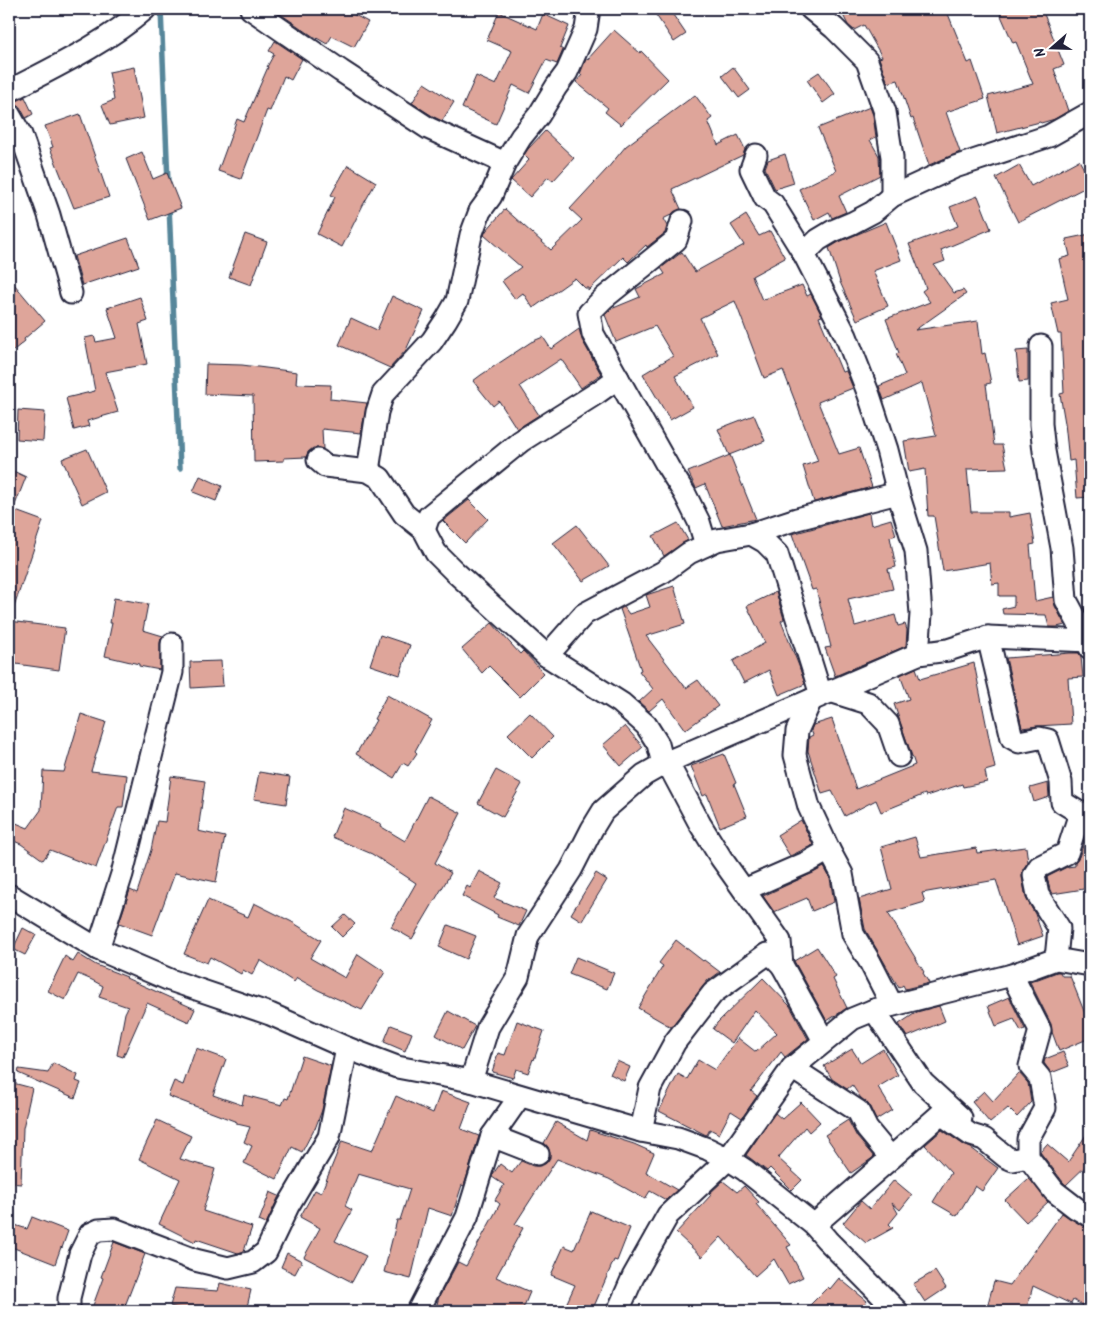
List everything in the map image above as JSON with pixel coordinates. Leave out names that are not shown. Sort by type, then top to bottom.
[{"type":"street","points":[[9,90],[84,52],[145,9]]},
{"type":"street","points":[[251,9],[428,128],[505,163]]},
{"type":"street","points":[[368,471],[377,412],[383,394],[432,341],[457,301],[471,235],[480,211],[491,196],[505,163],[521,137],[539,115],[556,86],[567,72],[586,29],[589,9]]},
{"type":"street","points":[[811,9],[834,28],[867,62],[885,112],[892,157],[892,196]]},
{"type":"street","points":[[804,254],[818,240],[873,212],[892,196],[955,167],[1049,136],[1090,113]]},
{"type":"street","points":[[9,114],[21,135],[49,215],[71,292]]},
{"type":"street","points":[[756,155],[751,169],[765,198],[773,204],[804,254],[846,336],[869,395],[887,450],[916,551],[921,614],[918,654]]},
{"type":"street","points":[[682,221],[676,240],[604,298],[589,313],[593,334],[699,522],[706,545]]},
{"type":"street","points":[[1040,346],[1041,424],[1062,548],[1066,600],[1090,643]]},
{"type":"street","points":[[424,530],[429,516],[521,441],[597,394],[618,378]]},
{"type":"street","points":[[318,460],[325,466],[368,471],[380,478],[404,514],[424,530],[436,553],[546,656],[621,703],[646,726],[658,744],[665,763],[721,858],[780,941],[782,965]]},
{"type":"street","points":[[546,656],[584,614],[663,572],[689,553],[706,545],[717,540],[751,534],[797,519],[898,493]]},
{"type":"street","points":[[751,534],[765,542],[777,554],[821,695]]},
{"type":"street","points":[[471,1081],[488,1028],[518,977],[528,936],[571,870],[603,811],[644,775],[665,763],[918,654],[948,650],[988,637],[1090,643]]},
{"type":"street","points":[[988,637],[1012,738],[1019,742],[1039,738],[1048,740],[1061,782],[1062,802],[1085,813],[1067,853],[1039,867],[1034,875],[1038,895],[1059,928],[1056,959]]},
{"type":"street","points":[[98,949],[122,874],[172,672],[172,644]]},
{"type":"street","points":[[821,695],[868,703],[888,724],[899,756]]},
{"type":"street","points":[[821,695],[797,732],[795,755],[810,807],[842,874],[853,934],[870,962],[883,1008],[923,1083],[963,1120],[971,1135]]},
{"type":"street","points":[[744,890],[808,862],[829,850]]},
{"type":"street","points":[[9,895],[98,949],[170,980],[270,1014],[347,1048],[397,1066],[471,1081],[641,1131],[678,1138],[708,1149],[745,1170],[814,1225],[897,1311]]},
{"type":"street","points":[[641,1131],[650,1088],[675,1042],[713,993],[767,954],[772,955],[782,965],[824,1041]]},
{"type":"street","points":[[618,1311],[633,1276],[668,1215],[728,1159],[792,1068],[852,1019],[883,1008],[1012,975],[1056,959],[1090,965]]},
{"type":"street","points":[[1012,975],[1040,1030],[1030,1066],[1040,1078],[1045,1108],[1028,1140],[1028,1157],[1054,1191],[1090,1216]]},
{"type":"street","points":[[69,1311],[69,1298],[80,1254],[90,1234],[99,1230],[114,1229],[195,1260],[228,1268],[253,1262],[266,1252],[288,1206],[329,1137],[347,1048]]},
{"type":"street","points":[[792,1068],[858,1111],[868,1130],[891,1158]]},
{"type":"street","points":[[418,1311],[467,1217],[492,1136],[520,1096]]},
{"type":"street","points":[[814,1225],[941,1114],[971,1135],[984,1139],[1006,1157],[1013,1160],[1028,1157]]},
{"type":"street","points":[[492,1136],[538,1154]]},
{"type":"building","points":[[281,9],[343,9],[368,22],[354,47],[332,36],[327,44],[279,13]]},
{"type":"building","points":[[652,9],[669,9],[686,34],[674,42]]},
{"type":"building","points":[[840,9],[946,9],[968,63],[972,61],[985,99],[946,112],[960,152],[929,165],[898,80],[888,83],[879,58],[882,57],[864,25],[854,30],[848,25]]},
{"type":"building","points":[[998,9],[1042,9],[1064,65],[1054,69],[1068,111],[1055,119],[997,133],[988,96],[1033,84],[1016,42],[1013,43]]},
{"type":"building","points":[[499,12],[537,29],[543,14],[569,26],[560,48],[563,50],[557,64],[546,60],[529,93],[513,85],[496,124],[462,108],[476,76],[496,85],[512,51],[487,40]]},
{"type":"building","points":[[614,30],[640,53],[641,51],[668,79],[621,125],[605,112],[608,108],[576,82],[582,75],[580,74],[586,59]]},
{"type":"building","points":[[275,41],[302,59],[291,80],[284,76],[270,111],[267,110],[241,179],[218,171],[237,119],[244,122],[274,54],[269,51]]},
{"type":"building","points":[[134,67],[144,118],[110,125],[102,105],[114,100],[109,72]]},
{"type":"building","points":[[733,67],[750,90],[739,98],[722,76]]},
{"type":"building","points":[[819,72],[835,94],[823,103],[807,80]]},
{"type":"building","points":[[424,83],[454,102],[442,121],[412,103]]},
{"type":"building","points":[[695,95],[712,118],[708,121],[718,145],[738,135],[745,149],[743,155],[672,189],[681,209],[663,219],[667,226],[665,233],[647,247],[646,245],[628,262],[623,257],[588,291],[588,288],[585,288],[575,278],[533,308],[523,293],[515,299],[502,281],[521,267],[484,235],[505,209],[551,250],[582,220],[570,209],[626,146]]},
{"type":"building","points":[[25,97],[33,114],[26,118],[20,107],[13,103]]},
{"type":"building","points":[[870,107],[876,137],[870,140],[879,156],[880,175],[839,196],[846,212],[832,218],[829,212],[814,220],[799,189],[836,171],[818,128]]},
{"type":"building","points":[[80,114],[109,197],[74,208],[50,148],[53,147],[45,126]]},
{"type":"building","points":[[545,131],[574,158],[553,181],[548,177],[530,197],[511,180],[529,160],[524,155],[528,149]]},
{"type":"building","points":[[142,152],[153,179],[167,173],[181,208],[150,220],[126,159]]},
{"type":"building","points":[[785,154],[794,183],[775,189],[765,168],[768,160]]},
{"type":"building","points":[[1079,160],[1090,180],[1090,185],[1018,222],[996,178],[1019,165],[1031,186]]},
{"type":"building","points":[[348,165],[376,182],[342,247],[317,234],[335,197],[331,195]]},
{"type":"building","points":[[978,196],[991,229],[941,250],[945,261],[934,265],[954,293],[963,290],[966,294],[915,330],[978,321],[982,354],[985,353],[991,383],[986,384],[994,445],[1002,445],[1007,468],[967,469],[971,512],[1009,512],[1009,517],[1030,513],[1035,544],[1030,545],[1035,601],[1053,597],[1055,606],[1065,625],[1057,627],[1049,627],[1046,615],[1003,614],[1002,609],[1014,606],[1014,596],[999,596],[999,583],[992,584],[990,563],[943,571],[934,516],[928,516],[925,469],[909,472],[904,441],[936,436],[922,383],[884,400],[879,386],[905,375],[896,354],[899,353],[886,319],[930,302],[922,291],[926,288],[909,244],[958,226],[950,207]]},
{"type":"building","points":[[746,215],[759,236],[770,231],[785,258],[752,276],[762,300],[802,285],[807,296],[811,294],[822,316],[819,317],[842,372],[846,371],[853,388],[818,402],[839,454],[859,448],[872,487],[814,502],[803,466],[818,461],[783,370],[764,378],[735,301],[700,318],[718,354],[675,376],[693,407],[670,420],[643,374],[673,356],[655,326],[616,342],[605,315],[611,309],[640,297],[636,289],[665,274],[661,268],[682,252],[695,272],[744,245],[731,225]]},
{"type":"building","points":[[886,222],[901,260],[873,271],[888,306],[857,320],[840,282],[829,248]]},
{"type":"building","points":[[245,234],[267,242],[251,285],[229,277]]},
{"type":"building","points":[[1090,234],[1090,497],[1077,498],[1074,460],[1069,461],[1060,394],[1064,393],[1061,334],[1058,334],[1051,303],[1068,299],[1059,259],[1070,256],[1066,239]]},
{"type":"building","points":[[128,238],[139,266],[82,285],[74,256]]},
{"type":"building","points":[[9,278],[45,321],[9,354]]},
{"type":"building","points":[[392,296],[424,311],[406,350],[390,368],[339,345],[351,318],[377,330]]},
{"type":"building","points":[[140,297],[148,321],[139,324],[147,364],[105,372],[118,412],[87,421],[89,426],[74,430],[66,398],[95,391],[85,338],[94,336],[96,342],[117,338],[107,308]]},
{"type":"building","points":[[579,329],[582,340],[601,374],[581,388],[561,359],[520,386],[539,415],[517,429],[499,401],[493,406],[473,381],[531,342],[543,337],[551,349]]},
{"type":"building","points":[[1028,350],[1028,381],[1019,382],[1016,351]]},
{"type":"building","points":[[206,364],[242,365],[297,372],[296,384],[331,385],[330,399],[367,403],[361,433],[322,429],[323,449],[313,448],[306,457],[284,458],[284,461],[254,462],[253,396],[205,394]]},
{"type":"building","points":[[18,410],[45,412],[43,441],[17,439]]},
{"type":"building","points":[[754,415],[765,441],[729,455],[718,429]]},
{"type":"building","points":[[87,449],[106,492],[82,504],[62,459]]},
{"type":"building","points":[[730,455],[756,519],[722,526],[705,484],[696,488],[688,472]]},
{"type":"building","points":[[9,469],[26,477],[13,510],[43,521],[11,616],[9,615]]},
{"type":"building","points":[[200,476],[222,486],[216,501],[193,492]]},
{"type":"building","points":[[469,500],[488,519],[465,543],[443,521]]},
{"type":"building","points":[[869,513],[871,525],[891,519],[896,535],[890,537],[896,567],[888,569],[893,589],[848,599],[855,626],[895,615],[898,626],[905,624],[907,630],[906,646],[835,676],[825,648],[831,647],[816,589],[812,590],[792,534]]},
{"type":"building","points":[[678,523],[688,540],[664,556],[653,536]]},
{"type":"building","points":[[577,525],[609,566],[583,581],[553,543]]},
{"type":"building","points":[[674,586],[685,624],[646,636],[686,688],[698,680],[718,706],[685,730],[663,699],[649,711],[639,702],[653,689],[639,671],[641,670],[620,609],[624,607],[629,614],[650,607],[646,595]]},
{"type":"building","points":[[776,592],[784,619],[781,621],[805,684],[779,695],[769,670],[744,683],[733,661],[765,643],[747,606]]},
{"type":"building","points":[[114,598],[148,604],[143,630],[163,636],[160,644],[160,670],[105,656],[112,623],[110,623]]},
{"type":"building","points":[[9,621],[65,628],[59,670],[9,663]]},
{"type":"building","points":[[492,623],[520,654],[523,651],[544,673],[520,697],[489,666],[482,673],[462,649]]},
{"type":"building","points":[[380,635],[410,645],[400,675],[370,665]]},
{"type":"building","points":[[1079,653],[1083,677],[1068,678],[1071,724],[1022,728],[1006,658]]},
{"type":"building","points":[[221,661],[223,686],[191,688],[190,662]]},
{"type":"building","points":[[974,663],[995,768],[985,771],[987,782],[963,787],[962,784],[926,796],[925,794],[881,812],[876,800],[845,816],[832,791],[822,794],[808,751],[809,737],[813,735],[811,730],[813,725],[832,719],[856,789],[915,765],[894,704],[909,699],[900,675],[916,668],[920,679]]},
{"type":"building","points":[[387,695],[432,720],[415,751],[417,753],[408,766],[403,763],[394,778],[356,754],[376,720],[374,719]]},
{"type":"building","points":[[530,713],[553,737],[532,758],[508,734]]},
{"type":"building","points":[[81,714],[106,722],[91,771],[127,775],[123,807],[118,807],[96,868],[50,850],[43,860],[21,844],[9,839],[9,820],[28,828],[41,810],[43,771],[64,772]]},
{"type":"building","points":[[625,726],[643,747],[621,766],[603,745]]},
{"type":"building","points":[[724,754],[747,816],[720,827],[707,794],[703,796],[691,766]]},
{"type":"building","points":[[496,770],[522,784],[503,817],[478,803]]},
{"type":"building","points":[[259,772],[290,777],[286,804],[254,799]]},
{"type":"building","points":[[171,776],[205,781],[198,831],[225,837],[216,882],[175,873],[152,935],[119,923],[130,890],[137,893],[151,850],[157,821],[165,822]]},
{"type":"building","points":[[1048,783],[1049,797],[1034,802],[1030,788]]},
{"type":"building","points":[[428,796],[461,813],[435,863],[451,873],[412,939],[391,927],[416,883],[372,854],[332,837],[344,808],[381,824],[380,826],[405,841]]},
{"type":"building","points":[[801,820],[813,845],[790,856],[777,835]]},
{"type":"building","points":[[1090,826],[1090,888],[1052,894],[1047,877],[1067,867],[1075,866]]},
{"type":"building","points":[[915,837],[921,857],[976,848],[977,853],[1026,847],[1028,862],[1023,869],[1022,877],[1026,898],[1035,914],[1043,936],[1017,945],[996,880],[922,893],[925,902],[888,913],[929,983],[905,989],[903,985],[899,988],[865,929],[859,899],[892,889],[881,847]]},
{"type":"building","points":[[824,867],[830,878],[834,902],[812,911],[807,898],[774,912],[763,896],[813,873]]},
{"type":"building","points":[[479,871],[502,883],[494,898],[526,911],[519,926],[497,917],[498,915],[462,896],[467,886],[470,888]]},
{"type":"building","points":[[596,873],[607,880],[582,921],[571,914]]},
{"type":"building","points":[[208,900],[248,917],[254,903],[292,922],[321,940],[310,958],[345,978],[358,954],[385,972],[362,1010],[297,978],[294,982],[260,960],[252,975],[243,970],[241,974],[210,957],[207,963],[184,954]]},
{"type":"building","points":[[345,915],[355,924],[342,937],[332,927]]},
{"type":"building","points":[[448,925],[476,936],[466,959],[439,947]]},
{"type":"building","points":[[23,928],[36,935],[25,955],[13,949]]},
{"type":"building","points":[[676,940],[720,972],[708,980],[671,1027],[638,1008],[663,966],[659,963]]},
{"type":"building","points":[[817,947],[836,977],[833,979],[847,1008],[827,1021],[794,961]]},
{"type":"building","points":[[78,954],[96,965],[127,977],[195,1009],[189,1022],[147,1003],[123,1057],[117,1055],[125,1013],[128,1007],[99,997],[103,986],[78,974],[65,1000],[48,991],[65,956],[73,962]]},
{"type":"building","points":[[576,957],[614,973],[607,989],[569,974]]},
{"type":"building","points":[[1060,972],[1062,976],[1070,976],[1090,1026],[1090,1038],[1059,1051],[1051,1024],[1030,982]]},
{"type":"building","points":[[763,978],[790,1006],[808,1039],[785,1057],[781,1052],[751,1091],[757,1096],[742,1118],[731,1111],[719,1134],[710,1129],[706,1135],[659,1111],[678,1074],[687,1079],[698,1060],[715,1070],[738,1038],[756,1052],[777,1033],[755,1010],[732,1043],[713,1029]]},
{"type":"building","points":[[1009,997],[1025,1029],[1021,1031],[1014,1019],[996,1026],[988,1006]]},
{"type":"building","points":[[939,1006],[945,1021],[907,1037],[899,1024],[917,1012]]},
{"type":"building","points":[[448,1011],[475,1026],[462,1050],[436,1035]]},
{"type":"building","points":[[517,1021],[544,1031],[528,1073],[516,1069],[513,1078],[492,1072],[498,1053],[505,1055]]},
{"type":"building","points":[[391,1025],[412,1033],[405,1051],[384,1042]]},
{"type":"building","points":[[196,1048],[226,1059],[213,1095],[242,1105],[244,1095],[282,1105],[285,1098],[288,1099],[302,1056],[331,1066],[322,1110],[315,1129],[302,1152],[292,1147],[277,1179],[244,1163],[252,1146],[244,1142],[250,1127],[237,1124],[237,1122],[168,1096],[174,1081],[183,1085]]},
{"type":"building","points":[[852,1049],[861,1063],[883,1049],[898,1075],[878,1087],[892,1110],[876,1120],[869,1105],[860,1097],[852,1085],[847,1089],[832,1079],[824,1066]]},
{"type":"building","points":[[1063,1052],[1069,1066],[1051,1073],[1044,1063],[1045,1059]]},
{"type":"building","points":[[617,1061],[630,1067],[624,1081],[610,1074]]},
{"type":"building","points":[[53,1063],[78,1075],[76,1081],[81,1083],[75,1098],[18,1073],[19,1069],[48,1073]]},
{"type":"building","points":[[1019,1073],[1028,1083],[1031,1102],[1017,1117],[1008,1108],[990,1123],[972,1102],[984,1091],[993,1101]]},
{"type":"building","points":[[13,1083],[32,1088],[23,1128],[21,1184],[9,1183],[9,1099]]},
{"type":"building","points":[[441,1091],[471,1102],[461,1129],[479,1136],[464,1186],[462,1185],[452,1216],[428,1208],[411,1279],[384,1272],[397,1220],[400,1220],[410,1189],[358,1174],[345,1206],[352,1210],[335,1241],[366,1256],[352,1282],[304,1257],[320,1228],[300,1217],[315,1190],[321,1193],[342,1141],[372,1151],[396,1096],[433,1113]]},
{"type":"building","points":[[801,1102],[820,1122],[809,1132],[805,1127],[778,1158],[802,1180],[792,1190],[770,1168],[767,1171],[746,1155],[775,1113],[782,1119]]},
{"type":"building","points":[[157,1120],[191,1136],[180,1159],[215,1169],[203,1211],[252,1227],[244,1251],[238,1253],[196,1239],[195,1242],[159,1224],[180,1179],[139,1159]]},
{"type":"building","points":[[848,1120],[857,1137],[874,1157],[851,1173],[825,1135]]},
{"type":"building","points":[[556,1122],[587,1140],[590,1130],[634,1144],[654,1153],[646,1172],[677,1190],[666,1200],[650,1191],[645,1199],[609,1179],[557,1159],[515,1224],[523,1228],[496,1277],[530,1292],[522,1311],[435,1311],[439,1297],[458,1262],[466,1266],[500,1204],[495,1200],[504,1185],[492,1177],[493,1174],[500,1164],[512,1173],[521,1161],[533,1166],[546,1163],[550,1158],[550,1153],[544,1143]]},
{"type":"building","points":[[1090,1129],[1090,1162],[1066,1185],[1040,1152],[1047,1144],[1068,1162]]},
{"type":"building","points":[[942,1130],[998,1168],[982,1191],[975,1186],[957,1216],[933,1202],[951,1173],[925,1145]]},
{"type":"building","points":[[1029,1178],[1048,1202],[1026,1222],[1005,1200]]},
{"type":"building","points":[[894,1180],[912,1195],[900,1210],[892,1203],[898,1213],[889,1224],[893,1228],[866,1243],[843,1223],[861,1201],[870,1209]]},
{"type":"building","points":[[723,1181],[737,1192],[744,1186],[759,1202],[756,1204],[791,1245],[787,1247],[803,1277],[788,1284],[774,1259],[755,1276],[721,1237],[702,1257],[676,1233],[711,1195],[709,1194]]},
{"type":"building","points":[[270,1192],[279,1196],[266,1224],[259,1221]]},
{"type":"building","points":[[591,1211],[630,1228],[617,1261],[614,1260],[592,1311],[563,1311],[575,1285],[551,1275],[564,1246],[574,1250]]},
{"type":"building","points":[[1062,1213],[1084,1227],[1090,1228],[1090,1309],[1073,1300],[1071,1304],[1033,1286],[1026,1311],[986,1311],[994,1281],[1010,1285]]},
{"type":"building","points":[[32,1217],[68,1231],[55,1264],[9,1246],[9,1223],[27,1229]]},
{"type":"building","points":[[114,1242],[145,1254],[123,1311],[91,1311],[103,1278],[101,1277]]},
{"type":"building","points":[[287,1253],[302,1261],[295,1274],[281,1267]]},
{"type":"building","points":[[935,1271],[946,1288],[925,1302],[913,1284]]},
{"type":"building","points":[[839,1278],[867,1301],[859,1311],[804,1311],[828,1287],[830,1289]]},
{"type":"building","points":[[220,1283],[251,1290],[246,1311],[190,1311],[170,1306],[175,1288],[218,1291]]},
{"type":"waterway","points":[[161,9],[168,183]]},
{"type":"waterway","points":[[169,205],[180,468]]}]
